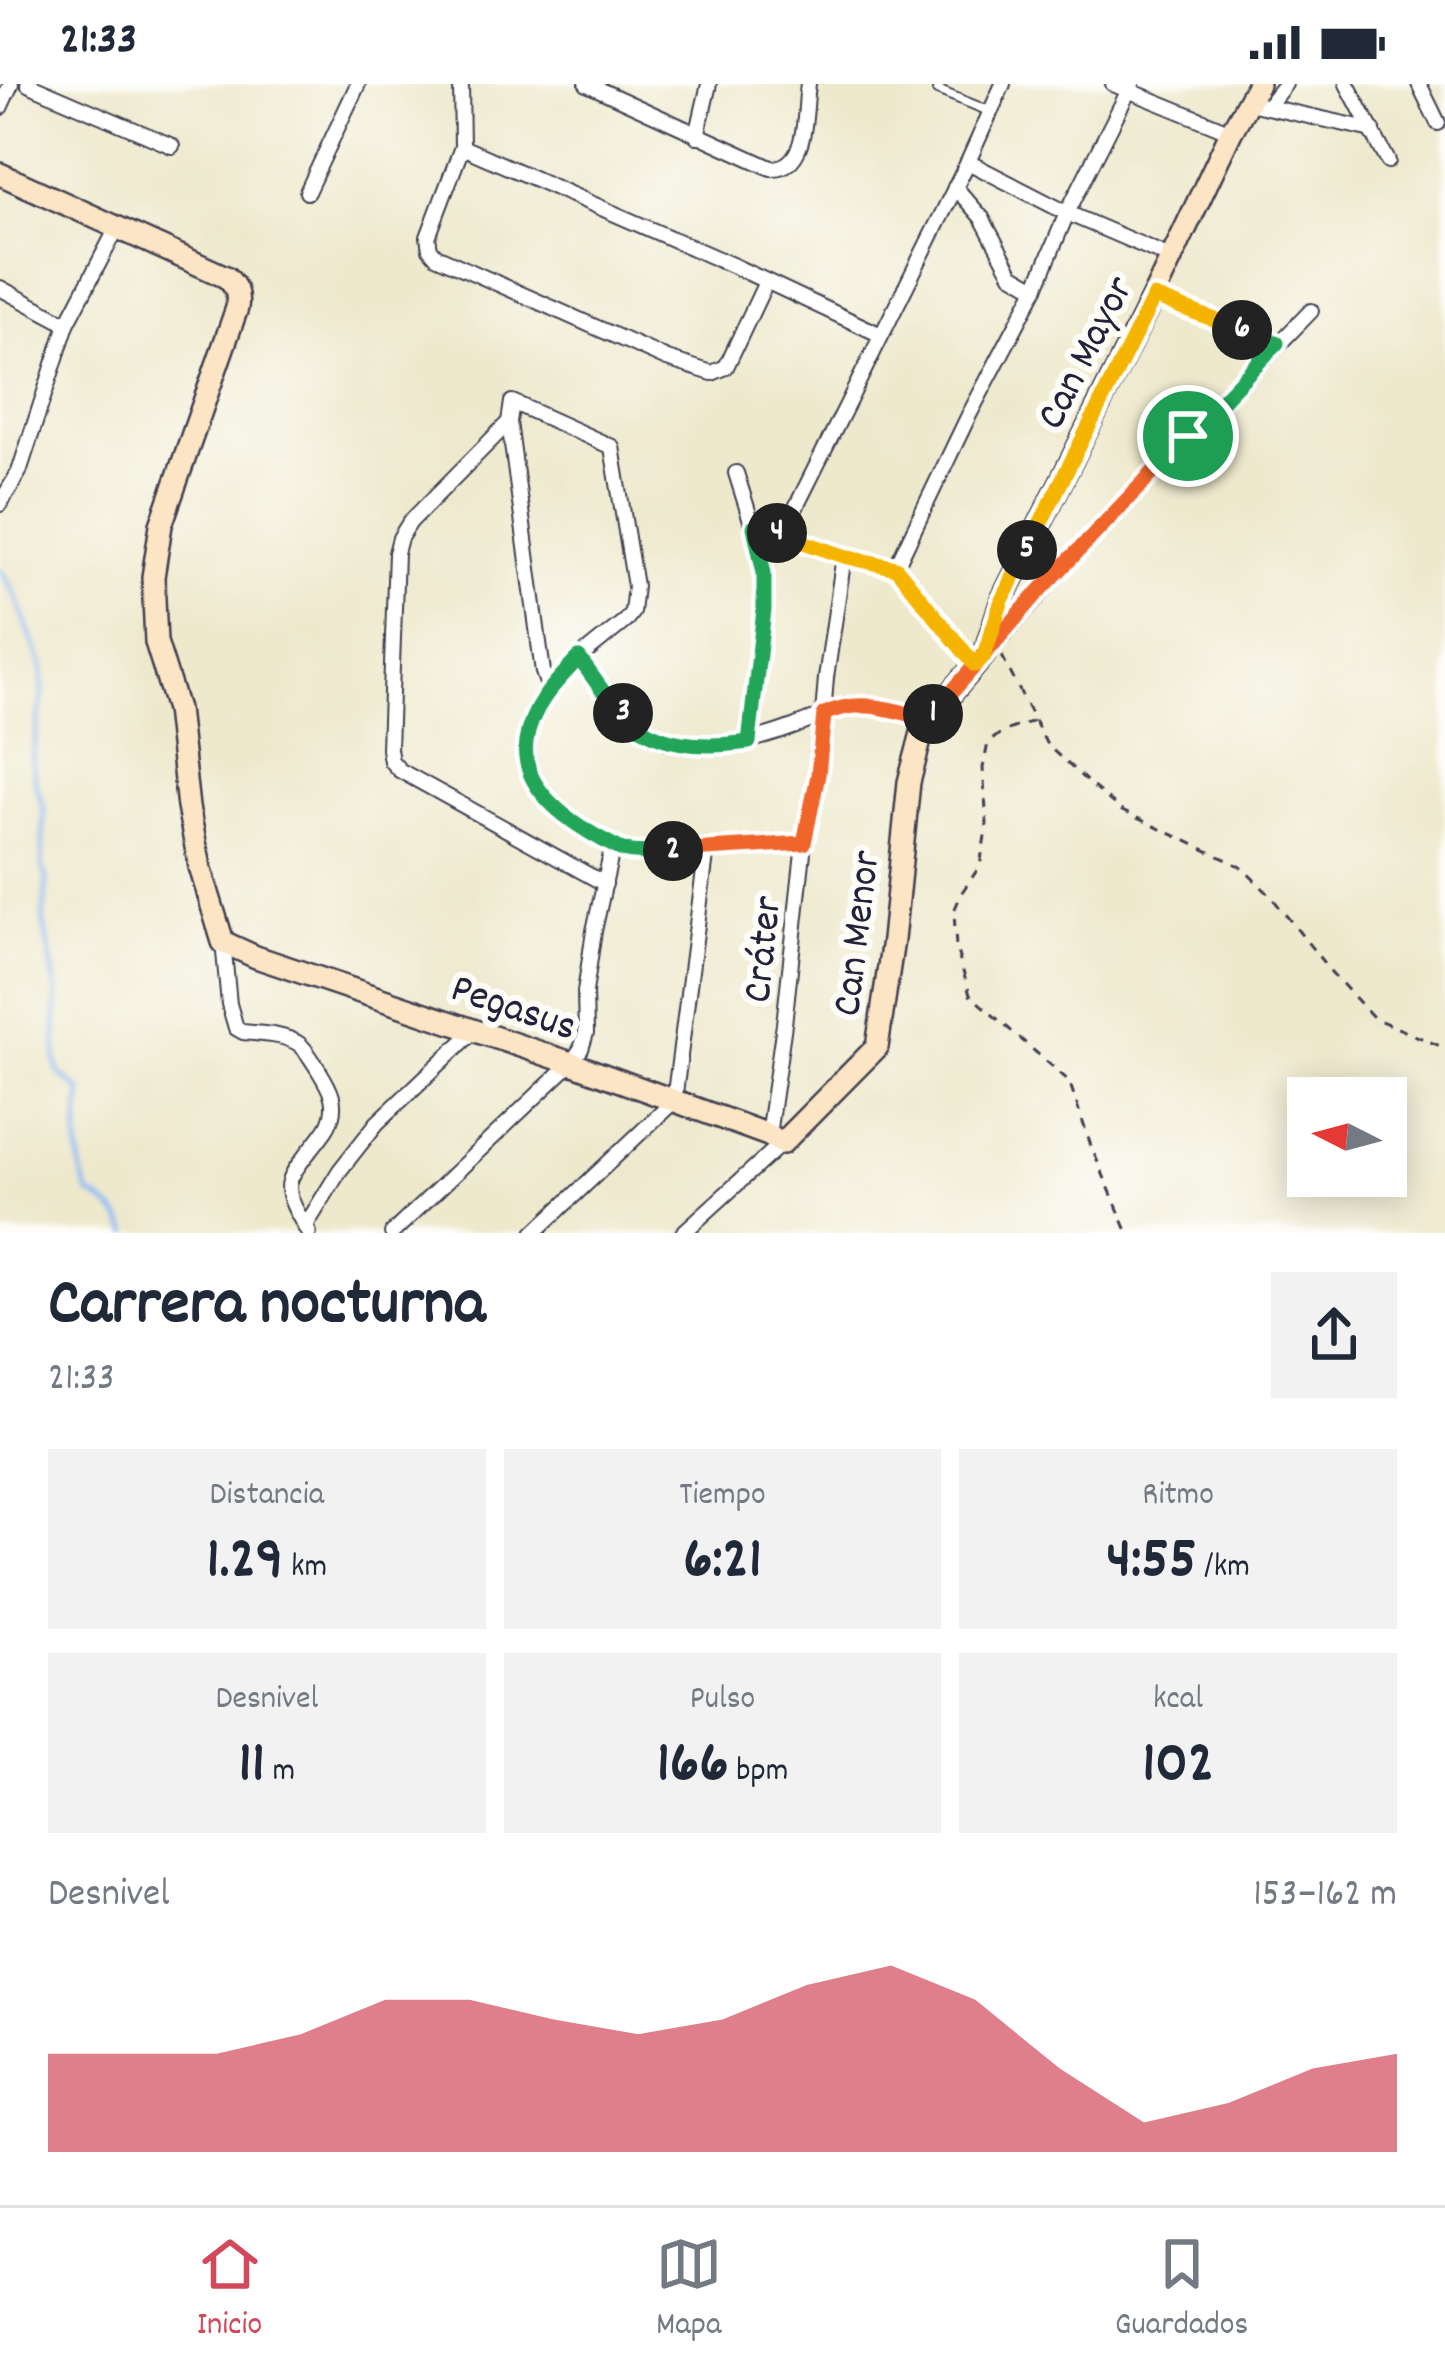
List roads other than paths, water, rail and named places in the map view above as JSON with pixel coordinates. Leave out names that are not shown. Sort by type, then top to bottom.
[{"type":"street","points":[[0,108],[11,84]]},
{"type":"street","points":[[28,84],[172,146]]},
{"type":"street","points":[[307,192],[358,84]]},
{"type":"street","points":[[461,84],[462,147],[428,237],[436,256],[667,359],[712,373],[726,367],[766,282]]},
{"type":"street","points":[[587,84],[606,88],[771,168],[789,164],[800,146],[808,84]]},
{"type":"street","points":[[697,136],[709,84]]},
{"type":"street","points":[[785,535],[1004,84]]},
{"type":"street","points":[[1113,84],[1231,132]]},
{"type":"street","points":[[1258,98],[1285,84]]},
{"type":"street","points":[[1347,84],[1388,161]]},
{"type":"street","points":[[1419,84],[1438,122]]},
{"type":"street","points":[[896,568],[1131,88]]},
{"type":"street","points":[[1258,98],[1373,130]]},
{"type":"street","name":"Can Mayor","points":[[985,655],[1002,600],[1231,132],[1258,98]]},
{"type":"street","points":[[462,147],[881,335]]},
{"type":"street","points":[[968,162],[1067,213],[1172,258]]},
{"type":"street","points":[[0,174],[235,285],[238,298],[220,362],[161,525],[153,577],[156,642],[178,709],[183,776],[200,867],[223,942],[236,1028],[296,1041],[331,1089],[330,1122],[288,1184],[307,1230]]},
{"type":"street","points":[[955,187],[982,218],[1012,274],[1036,288]]},
{"type":"street","points":[[0,504],[19,472],[67,324],[116,228]]},
{"type":"street","points":[[0,288],[67,324]]},
{"type":"street","points":[[1154,297],[1277,343]]},
{"type":"street","points":[[754,527],[896,568],[985,655],[1034,597],[1311,311]]},
{"type":"street","points":[[549,688],[509,422],[512,402],[612,447],[634,586],[626,621],[549,688],[532,719],[526,758],[540,791],[581,828],[625,851],[804,843]]},
{"type":"street","points":[[509,422],[410,522],[400,538],[395,553],[391,761],[399,770],[605,884]]},
{"type":"street","points":[[736,473],[764,573],[749,742]]},
{"type":"street","name":"Cráter","points":[[775,1139],[804,843],[818,775],[844,556]]},
{"type":"street","name":"Can Menor","points":[[683,1233],[775,1139],[877,1047],[914,759],[929,719],[985,655]]},
{"type":"street","points":[[579,658],[633,725],[670,742],[715,747],[749,742],[856,704],[929,719]]},
{"type":"street","points":[[392,1233],[571,1064],[581,1049],[586,1034],[585,992],[613,845]]},
{"type":"street","points":[[534,1233],[674,1101],[707,848]]},
{"type":"street","name":"Pegasus","points":[[223,942],[775,1139]]},
{"type":"street","points":[[307,1230],[340,1169],[376,1123],[475,1031]]},
{"type":"lane","points":[[938,90],[991,112]]},
{"type":"waterway","points":[[0,570],[15,593],[42,666],[43,691],[32,761],[44,809],[42,865],[47,879],[43,918],[57,992],[56,1060],[59,1073],[81,1091],[79,1156],[89,1194],[112,1210],[129,1233]]}]
